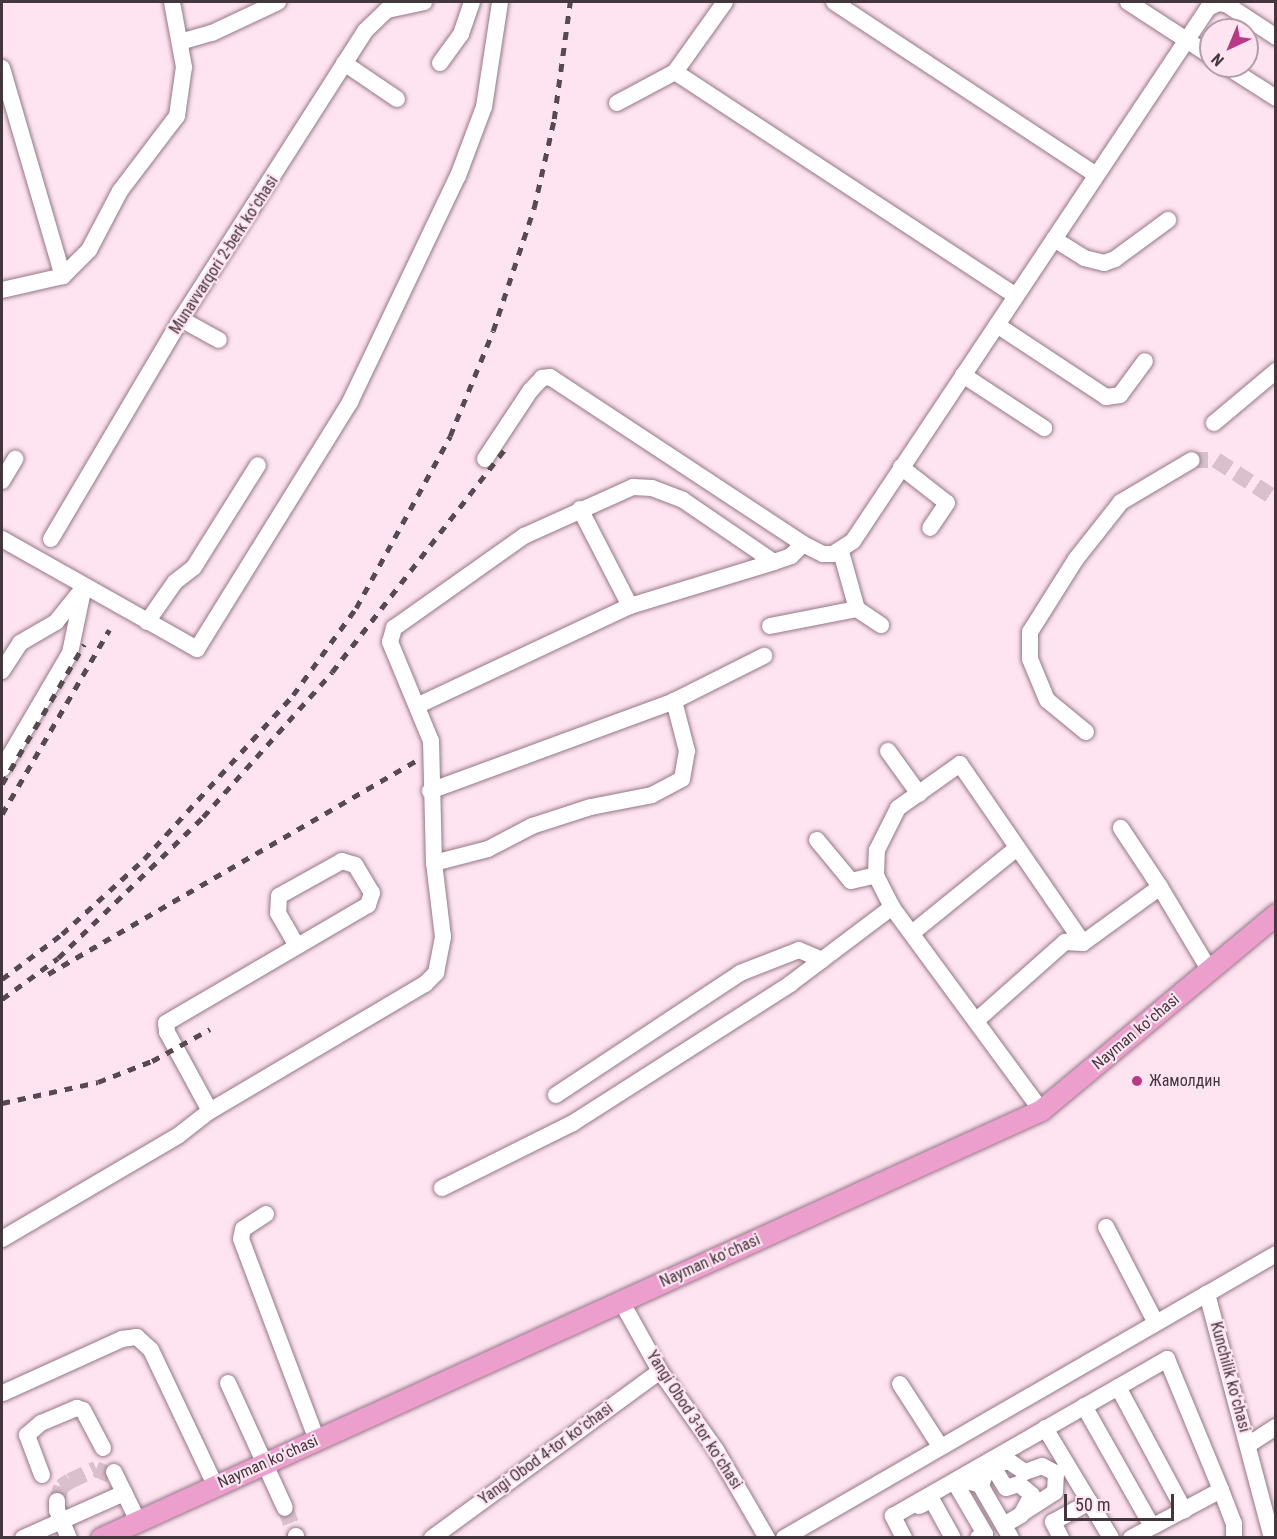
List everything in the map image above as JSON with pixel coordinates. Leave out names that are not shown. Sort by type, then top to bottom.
[{"type":"main road","name":"Nayman koʻchasi","points":[[105,1537],[265,1462],[1041,1110],[1275,914]]},
{"type":"street","points":[[2,290],[63,276],[89,250],[120,191],[177,116],[184,67],[172,2]]},
{"type":"street","points":[[180,42],[212,33],[278,2]]},
{"type":"street","name":"Munavvarqori 2-berk koʻchasi","points":[[51,539],[181,319],[365,31],[387,10],[424,2]]},
{"type":"street","points":[[440,63],[461,34],[472,2]]},
{"type":"street","points":[[2,539],[197,649],[350,402],[458,176],[484,107],[500,2]]},
{"type":"street","points":[[617,103],[675,72],[725,2]]},
{"type":"street","points":[[834,2],[1096,175]]},
{"type":"street","points":[[1128,2],[1199,48]]},
{"type":"street","points":[[485,459],[530,391],[542,378],[550,377],[803,544],[823,554],[841,552],[853,541],[1208,8],[1218,3],[1227,4],[1275,37]]},
{"type":"street","points":[[344,63],[397,99]]},
{"type":"street","points":[[2,69],[63,276]]},
{"type":"street","points":[[675,72],[1016,296]]},
{"type":"street","points":[[1244,78],[1275,98]]},
{"type":"street","points":[[1054,239],[1084,258],[1104,262],[1115,259],[1168,220]]},
{"type":"street","points":[[181,319],[219,340]]},
{"type":"street","points":[[997,325],[1106,397],[1120,395],[1145,361]]},
{"type":"street","points":[[1214,423],[1275,371]]},
{"type":"street","points":[[963,375],[1044,428]]},
{"type":"street","points":[[2,481],[15,459]]},
{"type":"street","points":[[1086,732],[1047,700],[1030,659],[1030,632],[1076,559],[1121,502],[1192,460]]},
{"type":"street","points":[[147,621],[175,582],[194,567],[258,465]]},
{"type":"street","points":[[901,467],[947,503],[930,528]]},
{"type":"street","points":[[2,1239],[179,1135],[210,1111],[425,984],[436,973],[442,957],[430,791],[431,741],[419,705],[390,642],[394,628],[524,536],[580,508],[633,487],[652,488],[713,518],[774,562]]},
{"type":"street","points":[[580,508],[630,606]]},
{"type":"street","points":[[419,705],[630,606],[774,562],[790,556],[803,544]]},
{"type":"street","points":[[841,552],[857,609],[881,626]]},
{"type":"street","points":[[2,671],[20,643],[56,622],[84,586]]},
{"type":"street","points":[[2,769],[70,653],[80,621],[84,586]]},
{"type":"street","points":[[770,626],[857,609]]},
{"type":"street","points":[[430,791],[674,701],[764,656]]},
{"type":"street","points":[[434,863],[488,849],[532,826],[591,807],[652,795],[682,779],[687,751],[674,701]]},
{"type":"street","points":[[888,751],[919,794]]},
{"type":"street","points":[[1041,1110],[892,907],[876,875],[877,850],[898,808],[960,764],[1083,944]]},
{"type":"street","points":[[1121,828],[1160,887],[1209,971]]},
{"type":"street","points":[[817,840],[850,881],[876,875]]},
{"type":"street","points":[[912,933],[1017,848]]},
{"type":"street","points":[[210,1111],[167,1032],[166,1023],[297,946],[371,900],[368,884],[355,865],[342,861],[279,897],[278,913],[297,946]]},
{"type":"street","points":[[977,1020],[1065,942],[1083,944],[1160,887]]},
{"type":"street","points":[[442,1188],[573,1123],[822,960],[892,907]]},
{"type":"street","points":[[556,1095],[740,973],[798,950],[822,960]]},
{"type":"street","points":[[266,1214],[243,1229],[244,1254],[317,1440]]},
{"type":"street","points":[[1106,1227],[1156,1323]]},
{"type":"street","points":[[784,1538],[1275,1254]]},
{"type":"street","name":"Kunchilik koʻchasi","points":[[1207,1294],[1272,1538]]},
{"type":"street","name":"Yangi Obod 3-tor koʻchasi","points":[[621,1301],[660,1371],[716,1450],[767,1538]]},
{"type":"street","points":[[3,1392],[122,1340],[137,1337],[151,1350],[215,1485]]},
{"type":"street","points":[[904,1538],[893,1516],[1167,1359],[1234,1524],[1234,1538]]},
{"type":"street","name":"Yangi Obod 4-tor koʻchasi","points":[[432,1538],[660,1371]]},
{"type":"street","points":[[228,1383],[285,1508]]},
{"type":"street","points":[[900,1384],[940,1446]]},
{"type":"street","points":[[1118,1387],[1184,1510]]},
{"type":"street","points":[[1084,1406],[1152,1526]]},
{"type":"street","points":[[42,1475],[27,1435],[41,1423],[77,1408],[83,1410],[103,1448]]},
{"type":"street","points":[[1248,1445],[1275,1427]]},
{"type":"street","points":[[1045,1428],[1111,1538]]},
{"type":"street","points":[[994,1470],[1001,1462],[1010,1462],[1025,1472],[1042,1466],[1056,1473],[1055,1492],[1024,1512],[1004,1533]]},
{"type":"street","points":[[981,1485],[983,1473],[988,1468],[994,1470],[1006,1488],[1019,1484],[1027,1487],[1032,1496],[1024,1512]]},
{"type":"street","points":[[972,1470],[1004,1533]]},
{"type":"street","points":[[23,1538],[57,1509],[117,1481],[139,1523]]},
{"type":"street","points":[[978,1538],[985,1534],[957,1486],[966,1481],[981,1485]]},
{"type":"street","points":[[1004,1533],[1080,1486]]},
{"type":"street","points":[[1131,1538],[1221,1490]]},
{"type":"street","points":[[913,1538],[906,1517],[932,1500],[953,1538]]},
{"type":"street","points":[[1061,1538],[1053,1522],[1090,1502]]},
{"type":"street","points":[[57,1509],[69,1538]]},
{"type":"tunnel","points":[[1192,460],[1216,460],[1276,499]]},
{"type":"tunnel","points":[[57,1501],[61,1487],[70,1481],[96,1469],[110,1475]]},
{"type":"tunnel","points":[[285,1508],[296,1536]]},
{"type":"railway","points":[[2,979],[62,934],[144,859],[293,695],[356,608],[450,436],[493,331],[534,208],[554,119],[570,2]]},
{"type":"railway","points":[[2,999],[58,958],[203,817],[332,672],[505,449]]},
{"type":"railway","points":[[2,814],[109,630]]},
{"type":"railway","points":[[2,784],[84,644]]},
{"type":"railway","points":[[48,974],[421,758]]},
{"type":"railway","points":[[2,1103],[98,1082],[152,1061],[210,1029]]},
{"type":"place","name":"Жамолдин","points":[[1137,1081]]}]
